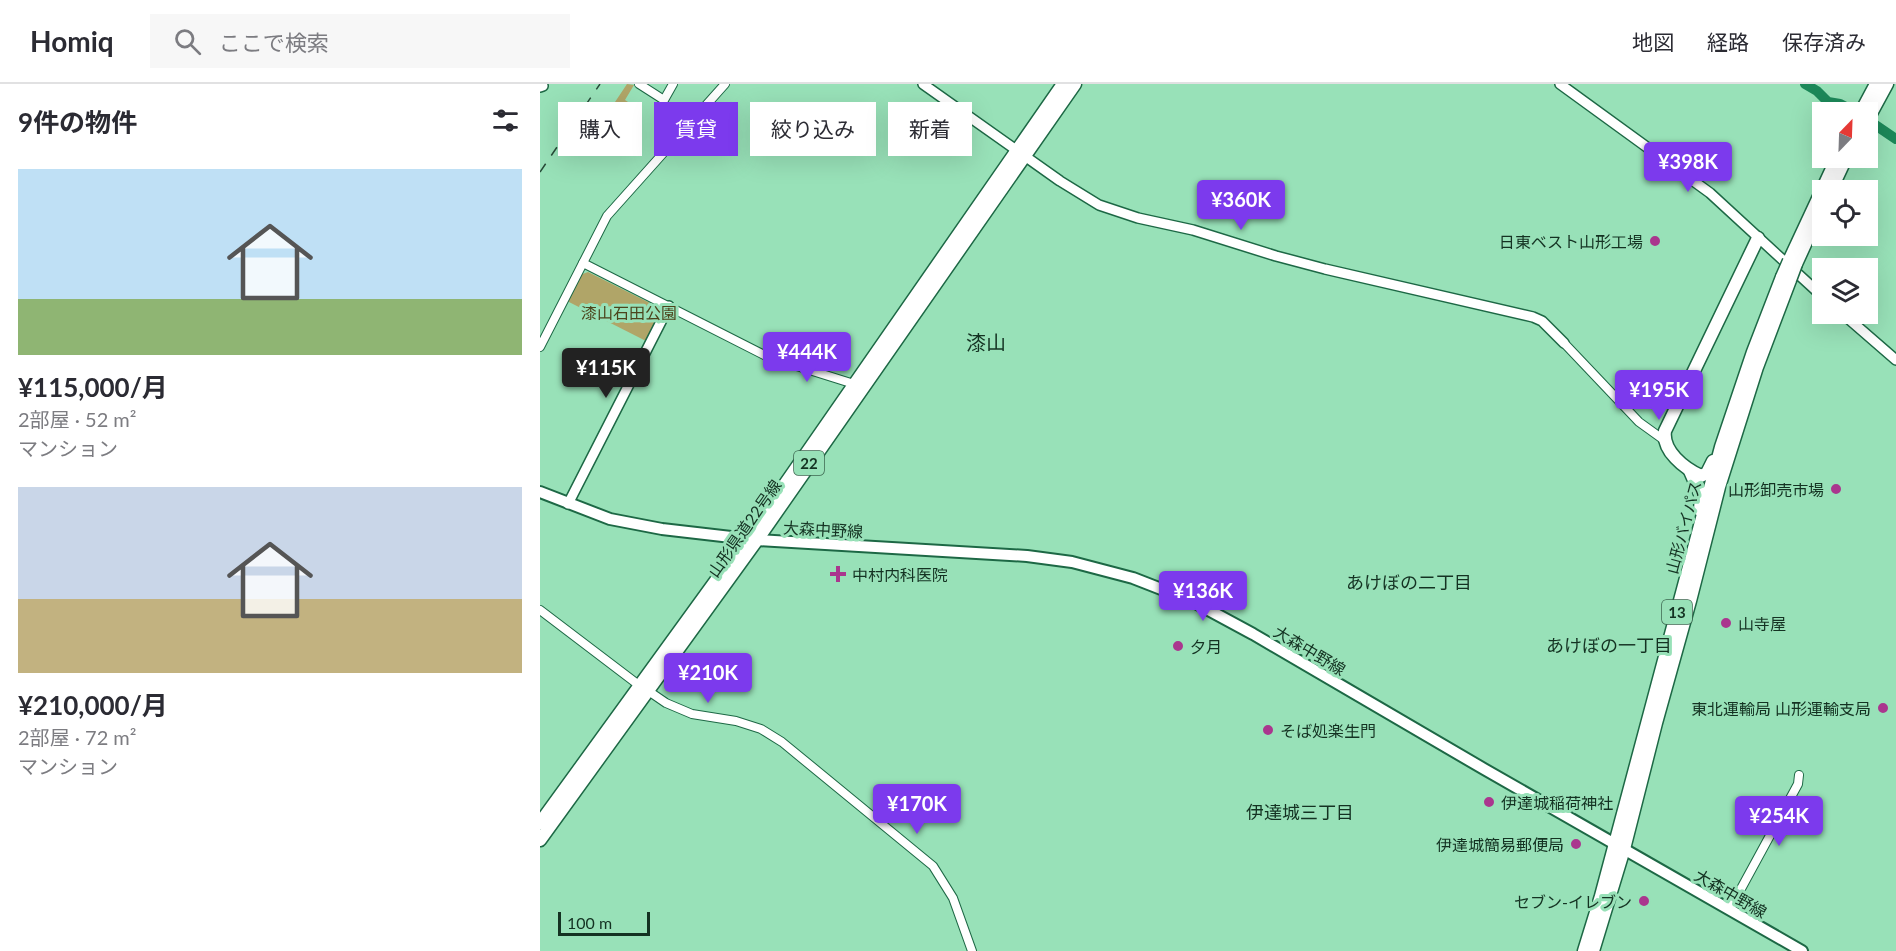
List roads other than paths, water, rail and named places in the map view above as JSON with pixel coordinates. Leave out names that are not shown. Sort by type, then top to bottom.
[{"type":"main road","name":"山形県道22号線","points":[[540,840],[644,688],[752,539],[1021,154],[1063,84]]},
{"type":"main road","name":"山形県道22号線","points":[[752,539],[854,384],[1021,154],[1075,84]]},
{"type":"main road","points":[[1866,102],[1876,84]]},
{"type":"main road","points":[[1877,102],[1887,84]]},
{"type":"main road","name":"山形バイパス","points":[[1584,951],[1656,723],[1719,487],[1757,367],[1792,262],[1833,168]]},
{"type":"main road","name":"山形バイパス","points":[[1808,229],[1812,223]]},
{"type":"main road","points":[[1733,412],[1721,432],[1712,465],[1707,473],[1701,476],[1690,471],[1678,460],[1664,440],[1670,419],[1758,238]]},
{"type":"main road","name":"山形バイパス","points":[[1593,951],[1681,596],[1721,447],[1753,352],[1786,278]]},
{"type":"main road","points":[[1681,596],[1684,572],[1701,504],[1701,496],[1690,471]]},
{"type":"main road","name":"大森中野線","points":[[540,492],[610,519],[662,529],[752,539],[1027,556],[1072,562],[1133,578],[1215,613],[1802,951]]},
{"type":"main road","name":"山形県道22号線","points":[[540,823],[644,688]]},
{"type":"street","points":[[639,84],[664,100],[673,84]]},
{"type":"street","points":[[715,84],[718,93]]},
{"type":"street","points":[[540,347],[607,216],[725,84]]},
{"type":"street","points":[[923,84],[1021,154],[1099,205],[1138,218],[1194,230],[1325,269],[1542,321],[1639,422],[1664,440]]},
{"type":"street","points":[[1560,84],[1710,193],[1812,287]]},
{"type":"street","points":[[583,263],[768,357],[854,384]]},
{"type":"street","points":[[568,504],[669,306]]},
{"type":"street","points":[[1855,324],[1896,360]]},
{"type":"street","points":[[540,610],[666,702],[692,714],[753,726],[782,742],[933,866],[953,898],[972,951]]},
{"type":"street","points":[[1730,909],[1798,784],[1799,775]]},
{"type":"waterway","points":[[1805,84],[1817,91],[1828,102]]},
{"type":"waterway","points":[[1878,127],[1896,139]]},
{"type":"railway","points":[[540,172],[600,84]]},
{"type":"place","name":"日東ベスト山形工場","points":[[1655,241]]},
{"type":"place","name":"山形卸売市場","points":[[1836,489]]},
{"type":"place","name":"中村内科医院","points":[[838,574]]},
{"type":"place","name":"山寺屋","points":[[1726,623]]},
{"type":"place","name":"夕月","points":[[1178,646]]},
{"type":"place","name":"東北運輸局 山形運輸支局","points":[[1883,708]]},
{"type":"place","name":"そば処楽生門","points":[[1268,730]]},
{"type":"place","name":"伊達城稲荷神社","points":[[1489,802]]},
{"type":"place","name":"伊達城簡易郵便局","points":[[1576,844]]},
{"type":"place","name":"セブン-イレブン","points":[[1644,901]]},
{"type":"district","name":"漆山","points":[[986,342]]},
{"type":"district","name":"あけぼの二丁目","points":[[1409,582]]},
{"type":"district","name":"あけぼの一丁目","points":[[1609,645]]},
{"type":"district","name":"伊達城三丁目","points":[[1300,812]]},
{"type":"park label","name":"漆山石田公園","points":[[629,312]]}]
